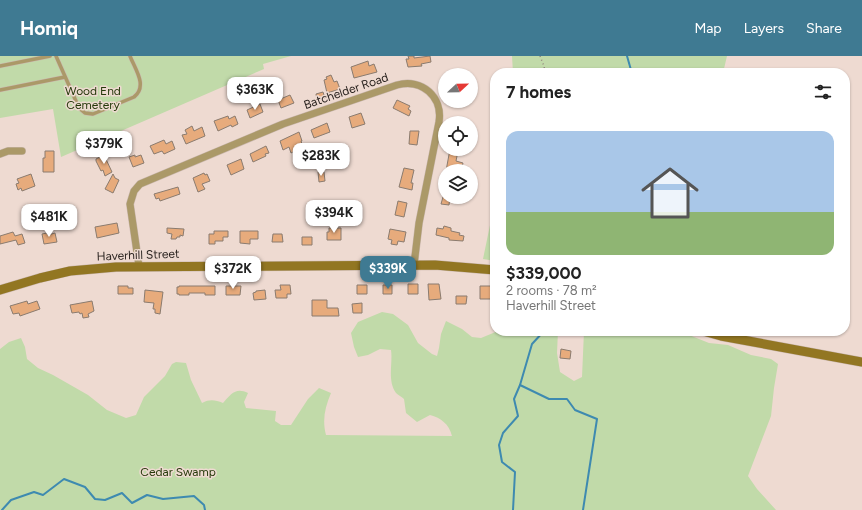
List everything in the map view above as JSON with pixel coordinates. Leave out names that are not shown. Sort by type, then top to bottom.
[{"type":"main road","name":"Haverhill Street","points":[[0,290],[70,271],[139,266],[435,265],[490,270]]},
{"type":"main road","points":[[721,336],[862,362]]},
{"type":"street","name":"Batchelder Road","points":[[139,266],[130,204],[134,191],[140,184],[283,124],[406,83],[418,85],[429,91],[437,102],[440,114],[419,223],[414,266]]},
{"type":"street","points":[[0,154],[8,151],[22,151]]},
{"type":"lane","points":[[0,66],[50,56]]},
{"type":"lane","points":[[56,56],[80,109],[87,114],[95,114],[134,97],[139,92],[140,81],[130,56]]},
{"type":"lane","points":[[0,90],[65,77]]},
{"type":"path","points":[[540,56],[544,68]]},
{"type":"green space","name":"Wood End Cemetery","points":[[0,56],[291,56],[263,64],[264,69],[61,157],[53,109],[0,118]]},
{"type":"green space","points":[[512,56],[727,56],[724,68],[513,68]]},
{"type":"green space","points":[[490,225],[490,260],[483,259]]},
{"type":"green space","name":"Cedar Swamp","points":[[382,312],[393,314],[408,325],[418,343],[437,356],[441,334],[446,321],[462,329],[472,337],[481,338],[490,334],[490,336],[558,336],[557,353],[560,372],[574,381],[582,377],[584,336],[692,336],[709,343],[728,345],[751,355],[771,359],[778,364],[771,416],[748,476],[757,489],[776,510],[0,510],[0,349],[9,342],[21,338],[25,347],[27,359],[38,368],[88,395],[107,410],[126,418],[136,415],[144,397],[165,376],[172,364],[176,362],[186,363],[191,380],[202,403],[212,400],[223,403],[234,392],[244,391],[248,393],[244,402],[246,408],[276,411],[275,421],[281,425],[291,425],[308,399],[319,388],[331,393],[325,414],[324,424],[326,435],[452,436],[447,425],[438,418],[430,415],[417,422],[406,413],[404,399],[396,393],[393,388],[391,378],[391,350],[380,349],[368,355],[358,357],[351,333],[358,322]]},
{"type":"building","points":[[408,56],[414,56],[414,58],[430,56],[431,62],[421,64],[422,66],[408,67],[406,59],[409,59]]},
{"type":"building","points":[[368,61],[369,66],[374,64],[377,72],[354,78],[351,67]]},
{"type":"building","points":[[331,75],[334,82],[337,81],[340,89],[327,93],[324,80],[327,79],[326,77]]},
{"type":"building","points":[[323,92],[325,98],[317,100],[316,94]]},
{"type":"building","points":[[290,95],[294,103],[281,108],[278,100]]},
{"type":"building","points":[[397,100],[410,106],[408,109],[411,111],[409,116],[393,108]]},
{"type":"building","points":[[260,104],[263,112],[250,118],[247,110]]},
{"type":"building","points":[[361,113],[365,124],[352,128],[349,117]]},
{"type":"building","points":[[228,116],[229,119],[235,116],[238,124],[232,127],[231,125],[218,131],[214,121]]},
{"type":"building","points":[[327,123],[330,132],[314,138],[311,130]]},
{"type":"building","points":[[192,126],[194,131],[202,127],[205,136],[186,144],[182,135],[187,134],[185,130]]},
{"type":"building","points":[[410,131],[419,131],[417,145],[409,144]]},
{"type":"building","points":[[299,132],[302,141],[300,146],[302,151],[296,154],[295,151],[291,153],[289,147],[283,150],[280,141]]},
{"type":"building","points":[[164,140],[166,144],[172,141],[175,149],[164,154],[162,151],[154,154],[150,146]]},
{"type":"building","points":[[266,146],[269,153],[253,162],[250,154]]},
{"type":"building","points":[[45,151],[54,151],[54,172],[43,172],[43,158],[45,158]]},
{"type":"building","points":[[104,155],[112,172],[105,176],[103,170],[101,171],[96,161],[96,159]]},
{"type":"building","points":[[135,155],[135,157],[141,155],[144,163],[133,167],[129,157]]},
{"type":"building","points":[[449,156],[457,156],[456,161],[463,163],[463,164],[447,164]]},
{"type":"building","points":[[241,159],[244,169],[231,175],[227,165]]},
{"type":"building","points":[[404,168],[414,170],[411,183],[413,183],[412,190],[399,187]]},
{"type":"building","points":[[318,172],[324,172],[325,181],[319,182]]},
{"type":"building","points":[[204,173],[205,175],[207,174],[210,181],[202,184],[205,189],[198,192],[193,178]]},
{"type":"building","points":[[31,174],[35,186],[22,191],[21,188],[18,190],[16,184],[19,183],[17,179]]},
{"type":"building","points":[[113,174],[115,178],[119,180],[113,193],[105,189]]},
{"type":"building","points":[[178,187],[180,194],[160,201],[159,198],[156,199],[154,194]]},
{"type":"building","points":[[398,201],[407,203],[404,217],[395,215]]},
{"type":"building","points":[[117,223],[119,233],[97,238],[95,227]]},
{"type":"building","points":[[444,226],[451,228],[451,231],[460,233],[459,235],[464,236],[463,241],[449,240],[449,238],[436,235],[437,228],[443,229]]},
{"type":"building","points":[[167,228],[184,229],[183,236],[180,235],[180,237],[177,237],[176,239],[171,239],[172,234],[167,233]]},
{"type":"building","points":[[329,228],[341,228],[341,240],[327,240],[327,232],[329,232]]},
{"type":"building","points":[[390,229],[406,232],[404,242],[398,241],[397,245],[391,244],[392,240],[388,239]]},
{"type":"building","points":[[214,231],[228,231],[228,237],[223,237],[223,241],[215,241],[215,244],[209,244],[209,234],[214,234]]},
{"type":"building","points":[[240,231],[258,231],[258,239],[250,239],[250,244],[240,243]]},
{"type":"building","points":[[13,232],[15,236],[22,234],[25,243],[18,245],[16,240],[0,244],[0,236]]},
{"type":"building","points":[[47,233],[48,235],[55,233],[57,242],[44,244],[42,234]]},
{"type":"building","points":[[273,234],[282,234],[283,242],[272,242]]},
{"type":"building","points":[[302,237],[312,237],[312,245],[302,245]]},
{"type":"building","points":[[408,284],[418,284],[418,294],[408,294]]},
{"type":"building","points":[[428,284],[439,284],[441,299],[429,300]]},
{"type":"building","points":[[280,285],[290,285],[291,294],[287,294],[287,298],[276,298],[275,290],[281,290]]},
{"type":"building","points":[[357,285],[367,285],[367,294],[357,294]]},
{"type":"building","points":[[383,285],[392,285],[392,294],[383,294]]},
{"type":"building","points":[[118,286],[128,286],[128,288],[133,288],[133,294],[118,294]]},
{"type":"building","points":[[215,286],[215,295],[205,295],[205,293],[189,293],[189,295],[179,295],[177,294],[177,287]]},
{"type":"building","points":[[226,286],[241,286],[240,295],[226,295]]},
{"type":"building","points":[[480,286],[490,286],[490,299],[480,299]]},
{"type":"building","points":[[145,290],[163,292],[160,314],[155,313],[155,309],[153,309],[154,303],[144,302]]},
{"type":"building","points":[[265,290],[266,299],[254,300],[253,293],[256,291]]},
{"type":"building","points":[[456,296],[467,296],[466,304],[456,304]]},
{"type":"building","points":[[312,300],[327,300],[327,308],[338,308],[339,316],[312,316]]},
{"type":"building","points":[[27,301],[28,304],[37,301],[40,309],[20,316],[19,313],[13,314],[10,306]]},
{"type":"building","points":[[92,301],[94,311],[88,314],[89,317],[83,318],[82,313],[80,314],[79,312],[72,313],[70,305]]},
{"type":"building","points":[[362,303],[362,313],[353,313],[352,304]]},
{"type":"building","points":[[561,349],[571,351],[570,359],[560,358]]},
{"type":"waterway","points":[[627,56],[630,68]]},
{"type":"waterway","points":[[513,510],[515,472],[502,462],[499,445],[503,433],[518,416],[514,399],[520,385],[532,344],[539,336]]},
{"type":"waterway","points":[[520,385],[549,399],[567,399],[575,410],[597,419],[583,510]]},
{"type":"waterway","points":[[2,510],[11,500],[34,492],[43,495],[64,479],[85,487],[95,499],[105,500],[122,493],[132,503],[147,495],[163,499],[194,496],[204,505],[205,510]]}]
